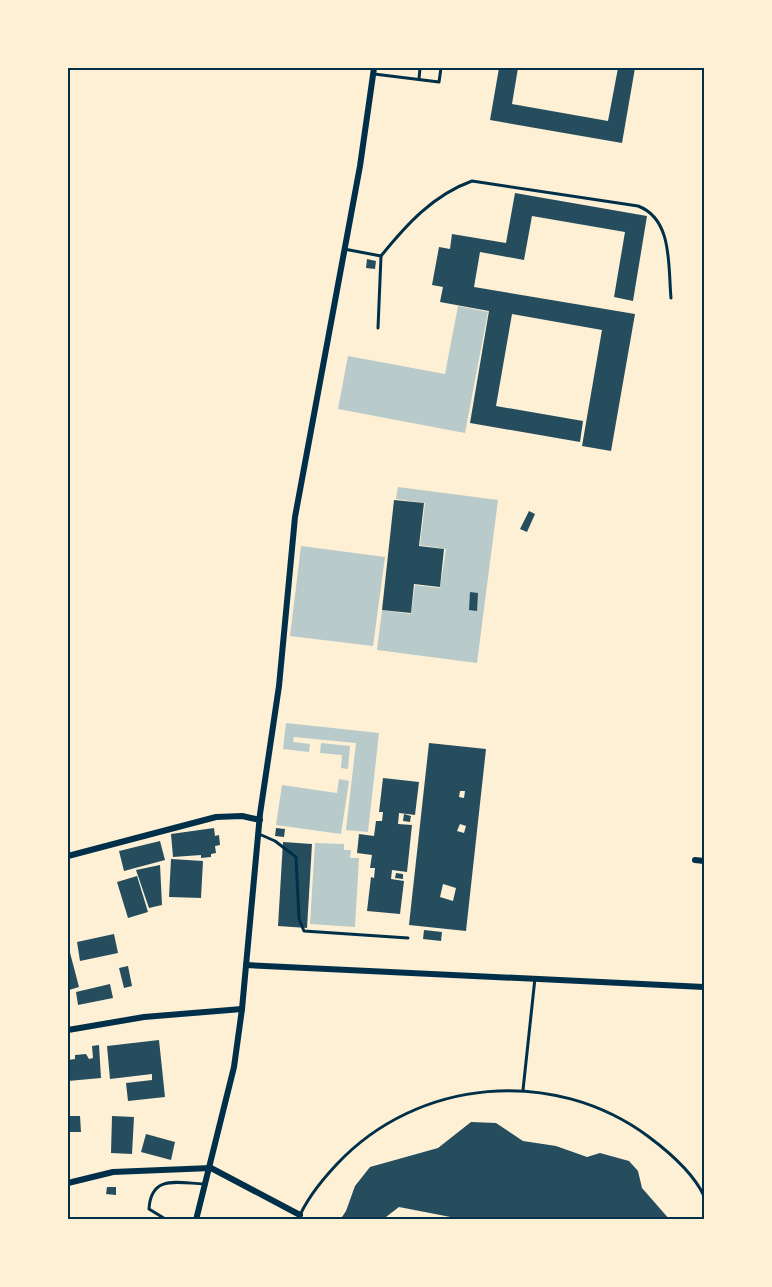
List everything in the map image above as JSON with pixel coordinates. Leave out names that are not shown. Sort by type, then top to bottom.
[{"type":"street","points":[[196,1220],[211,1168],[234,1067],[242,1009],[258,833],[279,686],[295,517],[360,166],[373,71]]},
{"type":"street","points":[[68,856],[216,817],[242,816],[260,820]]},
{"type":"street","points":[[695,860],[705,861]]},
{"type":"street","points":[[246,965],[705,987]]},
{"type":"street","points":[[68,1030],[144,1017],[242,1009]]},
{"type":"street","points":[[68,1184],[114,1172],[211,1168],[299,1217]]},
{"type":"lane","points":[[419,79],[420,68]]},
{"type":"lane","points":[[373,71],[439,81],[441,68]]},
{"type":"lane","points":[[378,328],[381,256],[427,207],[452,189],[472,181],[638,206],[650,210],[664,234],[671,298]]},
{"type":"lane","points":[[344,249],[381,256]]},
{"type":"lane","points":[[258,833],[275,842],[296,858],[299,919],[304,931],[315,934],[408,938]]},
{"type":"lane","points":[[523,1090],[535,978]]},
{"type":"lane","points":[[299,1217],[321,1181],[359,1141],[404,1113],[455,1096],[523,1090],[598,1106],[634,1126],[670,1152],[705,1196]]},
{"type":"lane","points":[[167,1220],[149,1209],[150,1196],[154,1189],[163,1182],[206,1184]]},
{"type":"shaded area","points":[[458,306],[488,312],[465,433],[338,409],[348,356],[445,374]]},
{"type":"shaded area","points":[[398,487],[498,500],[477,663],[377,650],[382,610],[411,614],[415,585],[440,588],[446,549],[420,545],[425,503],[396,499]]},
{"type":"shaded area","points":[[301,546],[385,557],[373,646],[290,636]]},
{"type":"shaded area","points":[[286,723],[379,733],[368,832],[346,830],[356,743],[294,737],[293,742],[310,744],[309,752],[283,749]]},
{"type":"shaded area","points":[[321,743],[350,746],[348,769],[341,768],[342,755],[320,753]]},
{"type":"shaded area","points":[[339,779],[349,781],[341,834],[276,825],[282,785],[337,793]]},
{"type":"shaded area","points":[[315,843],[344,844],[344,850],[351,850],[350,858],[359,858],[355,927],[310,924]]},
{"type":"building","points":[[499,68],[518,68],[512,104],[608,121],[618,68],[635,68],[622,143],[490,120]]},
{"type":"building","points":[[515,193],[647,216],[633,301],[614,297],[625,232],[532,216],[524,260],[480,252],[474,287],[635,314],[611,451],[582,446],[602,330],[512,314],[496,406],[583,421],[580,442],[470,423],[489,311],[440,302],[443,287],[432,285],[439,247],[450,249],[452,234],[506,243]]},
{"type":"building","points":[[367,259],[376,261],[375,269],[366,268]]},
{"type":"building","points":[[394,500],[424,503],[419,546],[444,549],[440,587],[414,584],[411,613],[382,610]]},
{"type":"building","points":[[529,511],[535,514],[527,532],[520,529]]},
{"type":"building","points":[[470,592],[478,593],[477,611],[469,610]]},
{"type":"building","points":[[429,743],[486,749],[466,931],[409,925]],"holes":[[[460,791],[465,791],[464,798],[459,797]],[[460,824],[466,826],[464,833],[457,831]],[[443,884],[456,888],[453,901],[440,897]]]},
{"type":"building","points":[[383,778],[419,782],[415,815],[399,813],[398,824],[412,825],[407,872],[392,870],[391,879],[404,881],[400,914],[367,911],[371,877],[374,878],[375,868],[370,868],[372,855],[357,853],[359,834],[374,836],[376,821],[382,821],[383,812],[379,812]]},
{"type":"building","points":[[404,814],[411,816],[410,822],[403,821]]},
{"type":"building","points":[[214,828],[215,836],[219,835],[220,845],[215,846],[216,853],[211,854],[211,857],[201,858],[201,855],[173,857],[171,834]]},
{"type":"building","points":[[276,828],[285,829],[284,837],[275,836]]},
{"type":"building","points":[[160,841],[165,860],[124,871],[119,851]]},
{"type":"building","points":[[283,842],[312,844],[307,928],[278,926]]},
{"type":"building","points":[[171,859],[203,861],[201,898],[169,897]]},
{"type":"building","points":[[160,865],[162,905],[149,908],[136,870]]},
{"type":"building","points":[[396,873],[403,874],[403,879],[395,878]]},
{"type":"building","points":[[137,876],[148,912],[128,918],[117,882]]},
{"type":"building","points":[[424,930],[442,932],[441,941],[423,939]]},
{"type":"building","points":[[114,934],[118,953],[80,961],[77,942]]},
{"type":"building","points":[[68,945],[79,987],[69,990],[68,983]]},
{"type":"building","points":[[128,966],[132,986],[124,988],[119,968]]},
{"type":"building","points":[[110,984],[113,998],[78,1005],[76,992]]},
{"type":"building","points":[[159,1040],[165,1097],[128,1101],[126,1083],[152,1080],[152,1074],[110,1079],[107,1046]]},
{"type":"building","points":[[99,1045],[101,1078],[68,1081],[68,1060],[75,1059],[75,1055],[86,1054],[89,1059],[93,1058],[92,1046]]},
{"type":"building","points":[[68,1116],[80,1116],[81,1132],[68,1132]]},
{"type":"building","points":[[112,1116],[134,1117],[132,1154],[111,1153]]},
{"type":"building","points":[[471,1122],[496,1123],[523,1141],[556,1146],[587,1157],[600,1153],[629,1161],[638,1171],[642,1188],[670,1220],[466,1220],[399,1207],[382,1220],[340,1220],[346,1211],[355,1186],[370,1167],[438,1148]]},
{"type":"building","points":[[146,1134],[175,1142],[171,1160],[141,1152]]},
{"type":"building","points":[[107,1187],[116,1187],[116,1195],[106,1194]]}]
